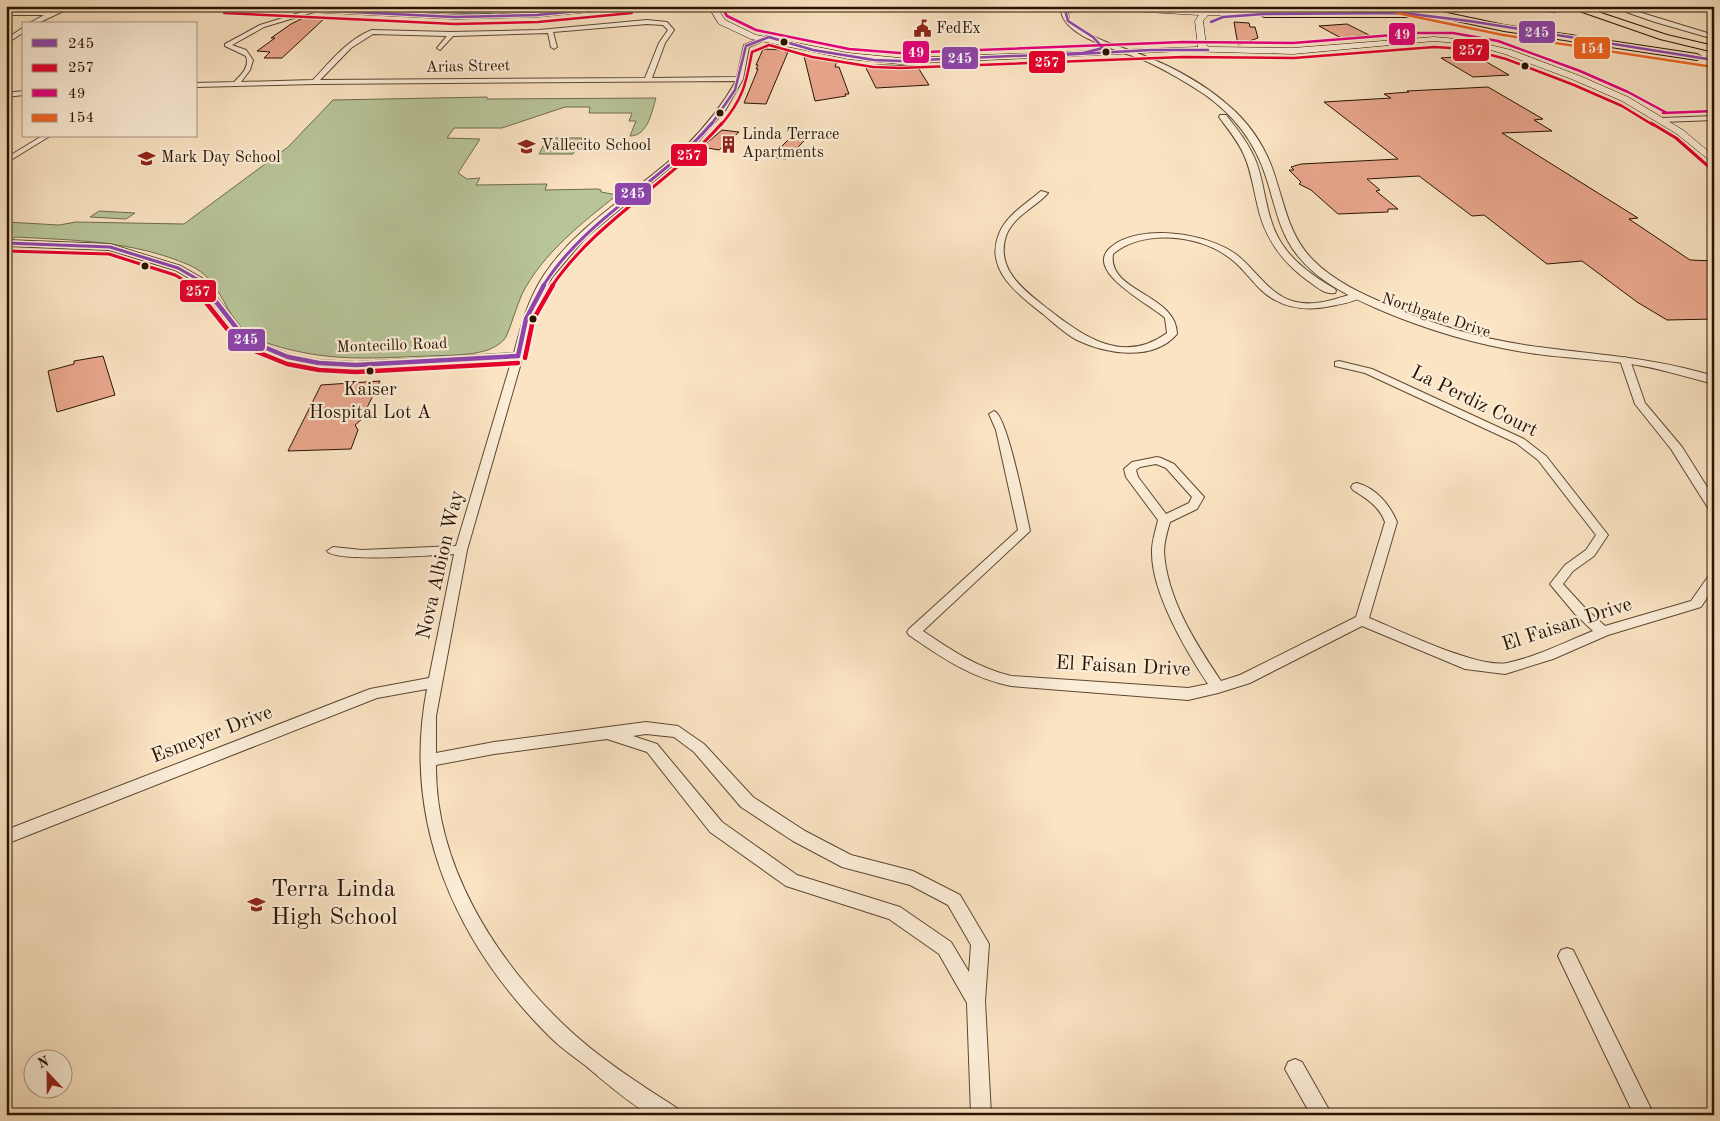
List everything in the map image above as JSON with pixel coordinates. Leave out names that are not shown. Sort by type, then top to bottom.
[{"type":"highway","points":[[1400,6],[1560,21]]},
{"type":"highway","points":[[1422,6],[1516,25],[1714,60]]},
{"type":"highway","points":[[1450,6],[1577,40],[1697,57]]},
{"type":"highway","points":[[1559,6],[1576,13],[1578,16],[1575,19]]},
{"type":"highway","points":[[1570,6],[1664,37],[1714,49]]},
{"type":"highway","points":[[1264,14],[1479,14],[1714,54]]},
{"type":"main road","points":[[224,6],[482,17],[537,15],[631,6]]},
{"type":"main road","points":[[340,6],[460,12],[512,11],[578,6]]},
{"type":"main road","points":[[712,6],[722,22],[737,30],[813,50],[874,60],[900,61],[1151,50],[1292,51],[1434,39],[1468,42],[1508,52],[1577,78],[1625,99],[1663,120],[1714,161]]},
{"type":"main road","points":[[722,6],[732,20],[766,38]]},
{"type":"main road","points":[[1052,6],[1064,9],[1094,7]]},
{"type":"main road","points":[[1085,6],[1173,12],[1194,16],[1199,22],[1202,46],[1208,50]]},
{"type":"main road","points":[[1150,6],[1214,9],[1312,6]]},
{"type":"main road","points":[[1198,6],[1264,14]]},
{"type":"main road","points":[[1211,29],[1223,17],[1342,6]]},
{"type":"main road","points":[[1173,12],[1214,9]]},
{"type":"main road","points":[[1199,22],[1203,15],[1214,9]]},
{"type":"main road","points":[[1208,50],[1212,47],[1211,29],[1214,9]]},
{"type":"main road","points":[[722,22],[732,20]]},
{"type":"main road","points":[[1146,59],[1143,54],[1144,52],[1151,50]]},
{"type":"street","points":[[35,22],[51,13],[71,6]]},
{"type":"street","points":[[1612,6],[1657,21],[1714,36]]},
{"type":"street","points":[[278,9],[287,13],[287,18]]},
{"type":"street","name":"Northgate Drive","points":[[1064,9],[1067,21],[1074,27],[1174,72],[1214,98],[1236,117],[1259,147],[1267,165],[1284,225],[1293,244],[1313,266],[1359,295],[1417,321],[1488,342],[1627,365],[1714,390]]},
{"type":"street","points":[[236,84],[248,70],[251,58],[248,53],[241,49],[227,45],[251,30],[312,11]]},
{"type":"street","points":[[6,13],[51,13]]},
{"type":"street","points":[[315,82],[342,54],[368,33],[451,34],[550,30],[646,22],[665,23],[671,30],[662,43],[648,79]]},
{"type":"street","points":[[6,42],[22,30]]},
{"type":"street","points":[[550,30],[554,47]]},
{"type":"street","points":[[440,48],[451,34]]},
{"type":"street","name":"Nova Albion Way","points":[[670,1115],[628,1088],[558,1032],[494,958],[464,907],[442,851],[432,814],[427,761],[429,716],[434,682],[462,550],[528,315],[548,276],[583,235],[687,149],[724,108],[740,79],[746,46],[766,38]]},
{"type":"street","points":[[1083,54],[1103,48],[1098,39]]},
{"type":"street","name":"Northgate Drive","points":[[1126,51],[1127,55],[1159,70],[1202,98],[1230,125],[1245,147],[1252,164],[1268,224],[1277,244],[1298,268],[1347,300],[1409,327],[1477,348],[1525,358],[1672,368],[1714,380]]},
{"type":"street","name":"Arias Street","points":[[198,85],[315,82],[740,79]]},
{"type":"street","points":[[6,95],[22,93]]},
{"type":"street","points":[[1202,98],[1214,98]]},
{"type":"street","points":[[1663,120],[1714,118]]},
{"type":"street","points":[[6,160],[44,138]]},
{"type":"street","points":[[1044,193],[1016,217],[1002,234],[1000,260],[1008,278],[1024,296],[1078,336],[1093,343],[1129,350],[1149,348],[1163,342],[1172,334],[1173,324],[1168,316],[1121,283],[1112,275],[1108,267],[1107,260],[1111,252],[1119,245],[1146,237],[1189,239],[1227,251],[1269,292],[1290,303],[1317,306],[1347,300],[1359,295]]},
{"type":"street","name":"Montecillo Road","points":[[6,243],[110,247],[178,268],[199,280],[245,339],[288,357],[319,363],[356,365],[518,356]]},
{"type":"street","name":"La Perdiz Court","points":[[1339,364],[1368,371],[1520,441],[1542,458],[1602,535],[1590,553],[1569,568],[1556,584],[1580,611],[1603,632]]},
{"type":"street","points":[[1627,365],[1640,404],[1676,447],[1714,508]]},
{"type":"street","name":"El Faisan Drive","points":[[994,414],[1001,430],[1024,531],[914,632],[963,665],[997,678],[1188,694],[1218,688],[1245,678],[1362,620],[1470,665],[1505,669],[1548,655],[1603,632],[1696,604],[1714,578]]},
{"type":"street","points":[[1164,520],[1193,506],[1198,497],[1170,466],[1157,460],[1136,464],[1130,469],[1132,476],[1164,520],[1157,553],[1169,599],[1192,647],[1218,688]]},
{"type":"street","points":[[1357,487],[1380,501],[1387,510],[1391,522],[1362,620]]},
{"type":"street","points":[[333,551],[362,554],[462,550]]},
{"type":"street","name":"Esmeyer Drive","points":[[6,837],[375,694],[434,682]]},
{"type":"street","points":[[427,761],[494,748],[646,728],[678,732],[699,748],[747,802],[798,836],[848,862],[913,878],[954,900],[980,944],[976,1000],[981,1115]]},
{"type":"street","points":[[608,733],[652,748],[716,827],[792,881],[894,913],[945,948],[976,1000]]},
{"type":"street","points":[[1567,956],[1644,1115]]},
{"type":"street","points":[[1296,1069],[1322,1115]]},
{"type":"green space","points":[[487,97],[487,99],[656,98],[648,122],[641,132],[636,135],[630,136],[636,121],[629,121],[632,113],[589,113],[590,107],[565,107],[502,128],[454,128],[447,138],[480,139],[458,173],[467,179],[480,178],[476,185],[547,184],[545,190],[598,189],[601,192],[617,195],[564,240],[541,265],[522,294],[506,337],[498,345],[488,350],[458,355],[364,358],[326,356],[298,351],[266,343],[250,335],[234,319],[210,280],[189,265],[168,257],[125,246],[81,241],[15,237],[6,244],[6,222],[59,225],[76,222],[184,224],[288,147],[333,100]]},
{"type":"green space","points":[[549,138],[582,138],[578,146],[544,146]]},
{"type":"green space","points":[[543,146],[577,146],[573,154],[539,154]]},
{"type":"green space","points":[[99,211],[135,213],[126,219],[90,217]]},
{"type":"building","points":[[305,17],[326,17],[282,58],[264,58],[270,52],[257,51],[275,38],[271,38]]},
{"type":"building","points":[[1234,22],[1249,23],[1250,27],[1255,27],[1258,38],[1238,45]]},
{"type":"building","points":[[1347,24],[1369,35],[1341,38],[1319,26]]},
{"type":"building","points":[[763,49],[785,50],[785,52],[788,52],[766,104],[744,103],[758,69],[756,69],[758,65],[756,65]]},
{"type":"building","points":[[804,56],[837,60],[835,67],[839,67],[849,94],[815,101]]},
{"type":"building","points":[[1478,57],[1509,75],[1473,77],[1441,58]]},
{"type":"building","points":[[865,66],[917,66],[929,85],[876,88]]},
{"type":"building","points":[[1488,87],[1543,119],[1534,120],[1552,131],[1502,133],[1638,218],[1629,219],[1690,260],[1714,261],[1714,319],[1667,320],[1637,302],[1582,261],[1547,264],[1484,215],[1472,216],[1419,176],[1367,179],[1380,190],[1376,191],[1398,209],[1388,209],[1388,212],[1338,214],[1311,190],[1299,184],[1301,182],[1289,170],[1294,170],[1291,167],[1301,164],[1398,159],[1324,102],[1391,98],[1384,94],[1409,92],[1407,91]]},
{"type":"building","points":[[722,130],[739,132],[719,150],[702,147]]},
{"type":"building","points":[[793,135],[808,137],[786,159],[771,157]]},
{"type":"building","points":[[103,356],[115,395],[57,412],[48,371],[74,364],[74,361]]},
{"type":"building","points":[[380,381],[361,420],[355,425],[358,430],[351,449],[288,451],[321,385]]},
{"type":"waterway","points":[[317,8],[492,14]]},
{"type":"waterway","points":[[502,14],[567,10]]},
{"type":"transit line","name":"245","points":[[229,6],[455,17],[537,15],[628,6]]},
{"type":"transit line","name":"49","points":[[721,6],[727,16],[756,30],[849,49],[900,53],[1183,42],[1293,43],[1418,33],[1453,33],[1498,41],[1580,71],[1628,92],[1667,113]]},
{"type":"transit line","name":"245","points":[[518,356],[526,319],[550,274],[585,235],[682,153],[717,117],[735,90],[746,46],[769,37],[813,50],[874,60],[900,61],[1083,53],[1103,48],[1093,37],[1073,26],[1068,21],[1064,6]]},
{"type":"transit line","name":"49","points":[[1501,6],[1555,12]]},
{"type":"transit line","name":"257","points":[[224,13],[455,24],[538,22],[632,13]]},
{"type":"transit line","name":"154","points":[[1397,13],[1503,35],[1713,67]]},
{"type":"transit line","name":"245","points":[[1211,22],[1223,17],[1264,14],[1403,13],[1469,21],[1714,60]]},
{"type":"transit line","name":"257","points":[[525,358],[533,320],[546,294],[563,270],[604,227],[702,144],[718,128],[732,111],[743,92],[748,78],[752,52],[769,45],[812,57],[873,67],[900,68],[1183,57],[1294,58],[1434,47],[1468,49],[1506,59],[1622,106],[1676,138],[1709,167]]},
{"type":"transit line","name":"245","points":[[1059,55],[1151,50],[1208,50]]},
{"type":"transit line","name":"49","points":[[1663,113],[1714,111]]},
{"type":"transit line","name":"245","points":[[6,243],[110,247],[178,268],[199,280],[245,339],[288,357],[319,363],[356,365],[518,356]]},
{"type":"transit line","name":"257","points":[[6,251],[109,254],[175,275],[194,286],[240,345],[287,364],[319,370],[356,372],[518,363]]},
{"type":"place","name":"FedEx","points":[[922,29]]},
{"type":"place","name":"Linda Terrace Apartments","points":[[728,144]]},
{"type":"place","name":"Vallecito School","points":[[527,146]]},
{"type":"place","name":"Mark Day School","points":[[147,158]]},
{"type":"place","name":"Kaiser Hospital Lot A","points":[[370,371]]},
{"type":"place","name":"Terra Linda High School","points":[[257,904]]}]
